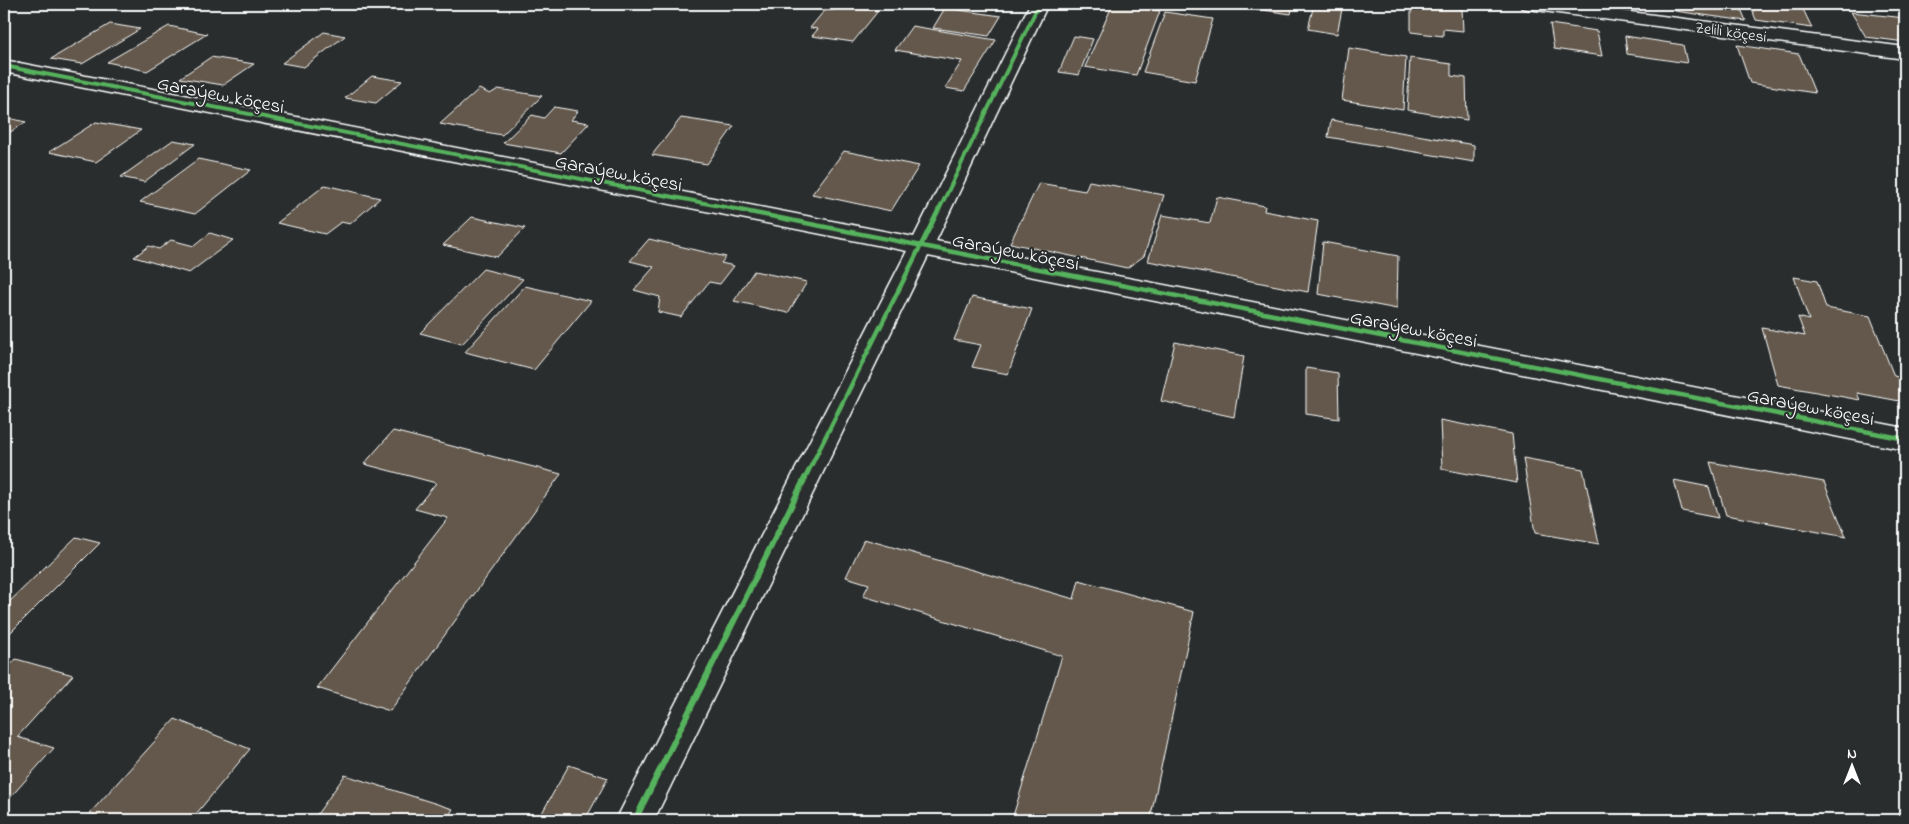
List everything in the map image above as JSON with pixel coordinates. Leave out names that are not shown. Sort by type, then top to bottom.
[{"type":"street","points":[[635,820],[921,247],[1039,4]]},
{"type":"street","name":"Zelili köçesi","points":[[1528,4],[1905,54]]},
{"type":"street","name":"Garaýew köçesi","points":[[4,66],[1905,440]]},
{"type":"building","points":[[1113,4],[1160,11],[1136,75],[1085,67]]},
{"type":"building","points":[[1243,4],[1293,4],[1291,14],[1242,7]]},
{"type":"building","points":[[1314,4],[1343,4],[1337,34],[1308,29]]},
{"type":"building","points":[[1411,4],[1462,9],[1463,31],[1443,29],[1443,36],[1411,32]]},
{"type":"building","points":[[1673,4],[1739,4],[1746,21],[1675,11]]},
{"type":"building","points":[[1750,4],[1801,5],[1812,28],[1756,20]]},
{"type":"building","points":[[838,5],[878,11],[853,42],[812,36],[818,29],[810,28],[824,11],[834,10]]},
{"type":"building","points":[[945,8],[1001,16],[989,36],[933,28]]},
{"type":"building","points":[[1165,12],[1213,19],[1195,81],[1143,72]]},
{"type":"building","points":[[1851,12],[1905,18],[1905,42],[1866,37]]},
{"type":"building","points":[[110,24],[140,29],[82,64],[51,59]]},
{"type":"building","points":[[1550,24],[1597,31],[1602,56],[1554,49]]},
{"type":"building","points":[[169,26],[207,34],[147,71],[107,62]]},
{"type":"building","points":[[912,26],[996,40],[964,91],[945,88],[962,61],[895,50]]},
{"type":"building","points":[[324,32],[345,36],[304,67],[282,63]]},
{"type":"building","points":[[1074,36],[1093,39],[1079,75],[1059,72]]},
{"type":"building","points":[[1625,36],[1683,45],[1687,63],[1627,54]]},
{"type":"building","points":[[1737,45],[1799,54],[1815,93],[1750,83]]},
{"type":"building","points":[[1349,48],[1406,57],[1403,110],[1342,100]]},
{"type":"building","points":[[211,57],[254,64],[223,85],[180,78]]},
{"type":"building","points":[[1410,58],[1451,64],[1451,76],[1466,78],[1467,120],[1407,110]]},
{"type":"building","points":[[372,76],[402,81],[376,103],[345,98]]},
{"type":"building","points":[[479,89],[490,94],[498,89],[542,96],[502,135],[440,124]]},
{"type":"building","points":[[554,107],[578,111],[571,120],[589,123],[561,153],[503,143],[532,115],[544,118]]},
{"type":"building","points":[[4,117],[26,122],[4,136]]},
{"type":"building","points":[[681,118],[734,126],[707,164],[652,155]]},
{"type":"building","points":[[1331,120],[1474,145],[1474,162],[1328,137]]},
{"type":"building","points":[[96,122],[141,130],[96,162],[49,152]]},
{"type":"building","points":[[173,140],[195,144],[144,182],[121,177]]},
{"type":"building","points":[[844,151],[919,166],[891,211],[812,194]]},
{"type":"building","points":[[198,159],[251,170],[195,214],[140,202]]},
{"type":"building","points":[[1089,181],[1164,195],[1144,256],[1127,268],[1010,243],[1039,183],[1085,191]]},
{"type":"building","points":[[325,185],[380,198],[350,224],[341,222],[325,234],[277,223]]},
{"type":"building","points":[[1217,197],[1265,206],[1264,211],[1318,221],[1308,292],[1148,261],[1162,215],[1210,223]]},
{"type":"building","points":[[472,217],[525,228],[497,257],[443,245]]},
{"type":"building","points":[[210,233],[233,240],[189,273],[134,257],[149,246],[159,249],[171,240],[194,246]]},
{"type":"building","points":[[649,239],[726,257],[721,263],[734,266],[720,284],[709,282],[681,317],[658,312],[660,297],[634,290],[654,267],[630,261]]},
{"type":"building","points":[[1323,242],[1398,256],[1397,309],[1318,294]]},
{"type":"building","points":[[483,269],[523,279],[462,344],[420,333]]},
{"type":"building","points":[[754,271],[807,282],[788,313],[734,301]]},
{"type":"building","points":[[1794,277],[1817,281],[1826,308],[1870,316],[1894,376],[1905,379],[1905,402],[1857,393],[1860,400],[1778,385],[1762,328],[1805,336],[1798,317],[1809,320]]},
{"type":"building","points":[[525,286],[591,301],[534,370],[465,352]]},
{"type":"building","points":[[972,297],[1032,309],[1008,374],[972,367],[981,345],[954,340]]},
{"type":"building","points":[[1175,342],[1244,356],[1234,417],[1161,401]]},
{"type":"building","points":[[1306,368],[1338,373],[1339,419],[1306,414]]},
{"type":"building","points":[[1440,420],[1512,434],[1517,483],[1442,469]]},
{"type":"building","points":[[393,431],[561,474],[390,711],[317,688],[448,518],[415,509],[436,483],[364,464]]},
{"type":"building","points":[[1523,458],[1583,469],[1599,544],[1535,533]]},
{"type":"building","points":[[1710,462],[1824,482],[1846,537],[1726,515]]},
{"type":"building","points":[[1674,480],[1709,487],[1718,518],[1682,511]]},
{"type":"building","points":[[76,537],[100,543],[4,639],[4,607]]},
{"type":"building","points":[[864,539],[1074,599],[1079,580],[1194,612],[1150,820],[1024,820],[1013,816],[1062,656],[863,596],[869,584],[846,577]]},
{"type":"building","points":[[16,659],[73,675],[17,737],[54,748],[8,800],[4,799],[4,672]]},
{"type":"building","points":[[175,719],[250,749],[191,820],[107,820],[90,813]]},
{"type":"building","points":[[569,765],[608,778],[585,820],[538,820]]},
{"type":"building","points":[[345,775],[453,809],[446,820],[313,820]]},
{"type":"cycle path","points":[[635,820],[921,247],[1039,4]]},
{"type":"cycle path","points":[[4,66],[1905,439]]}]
